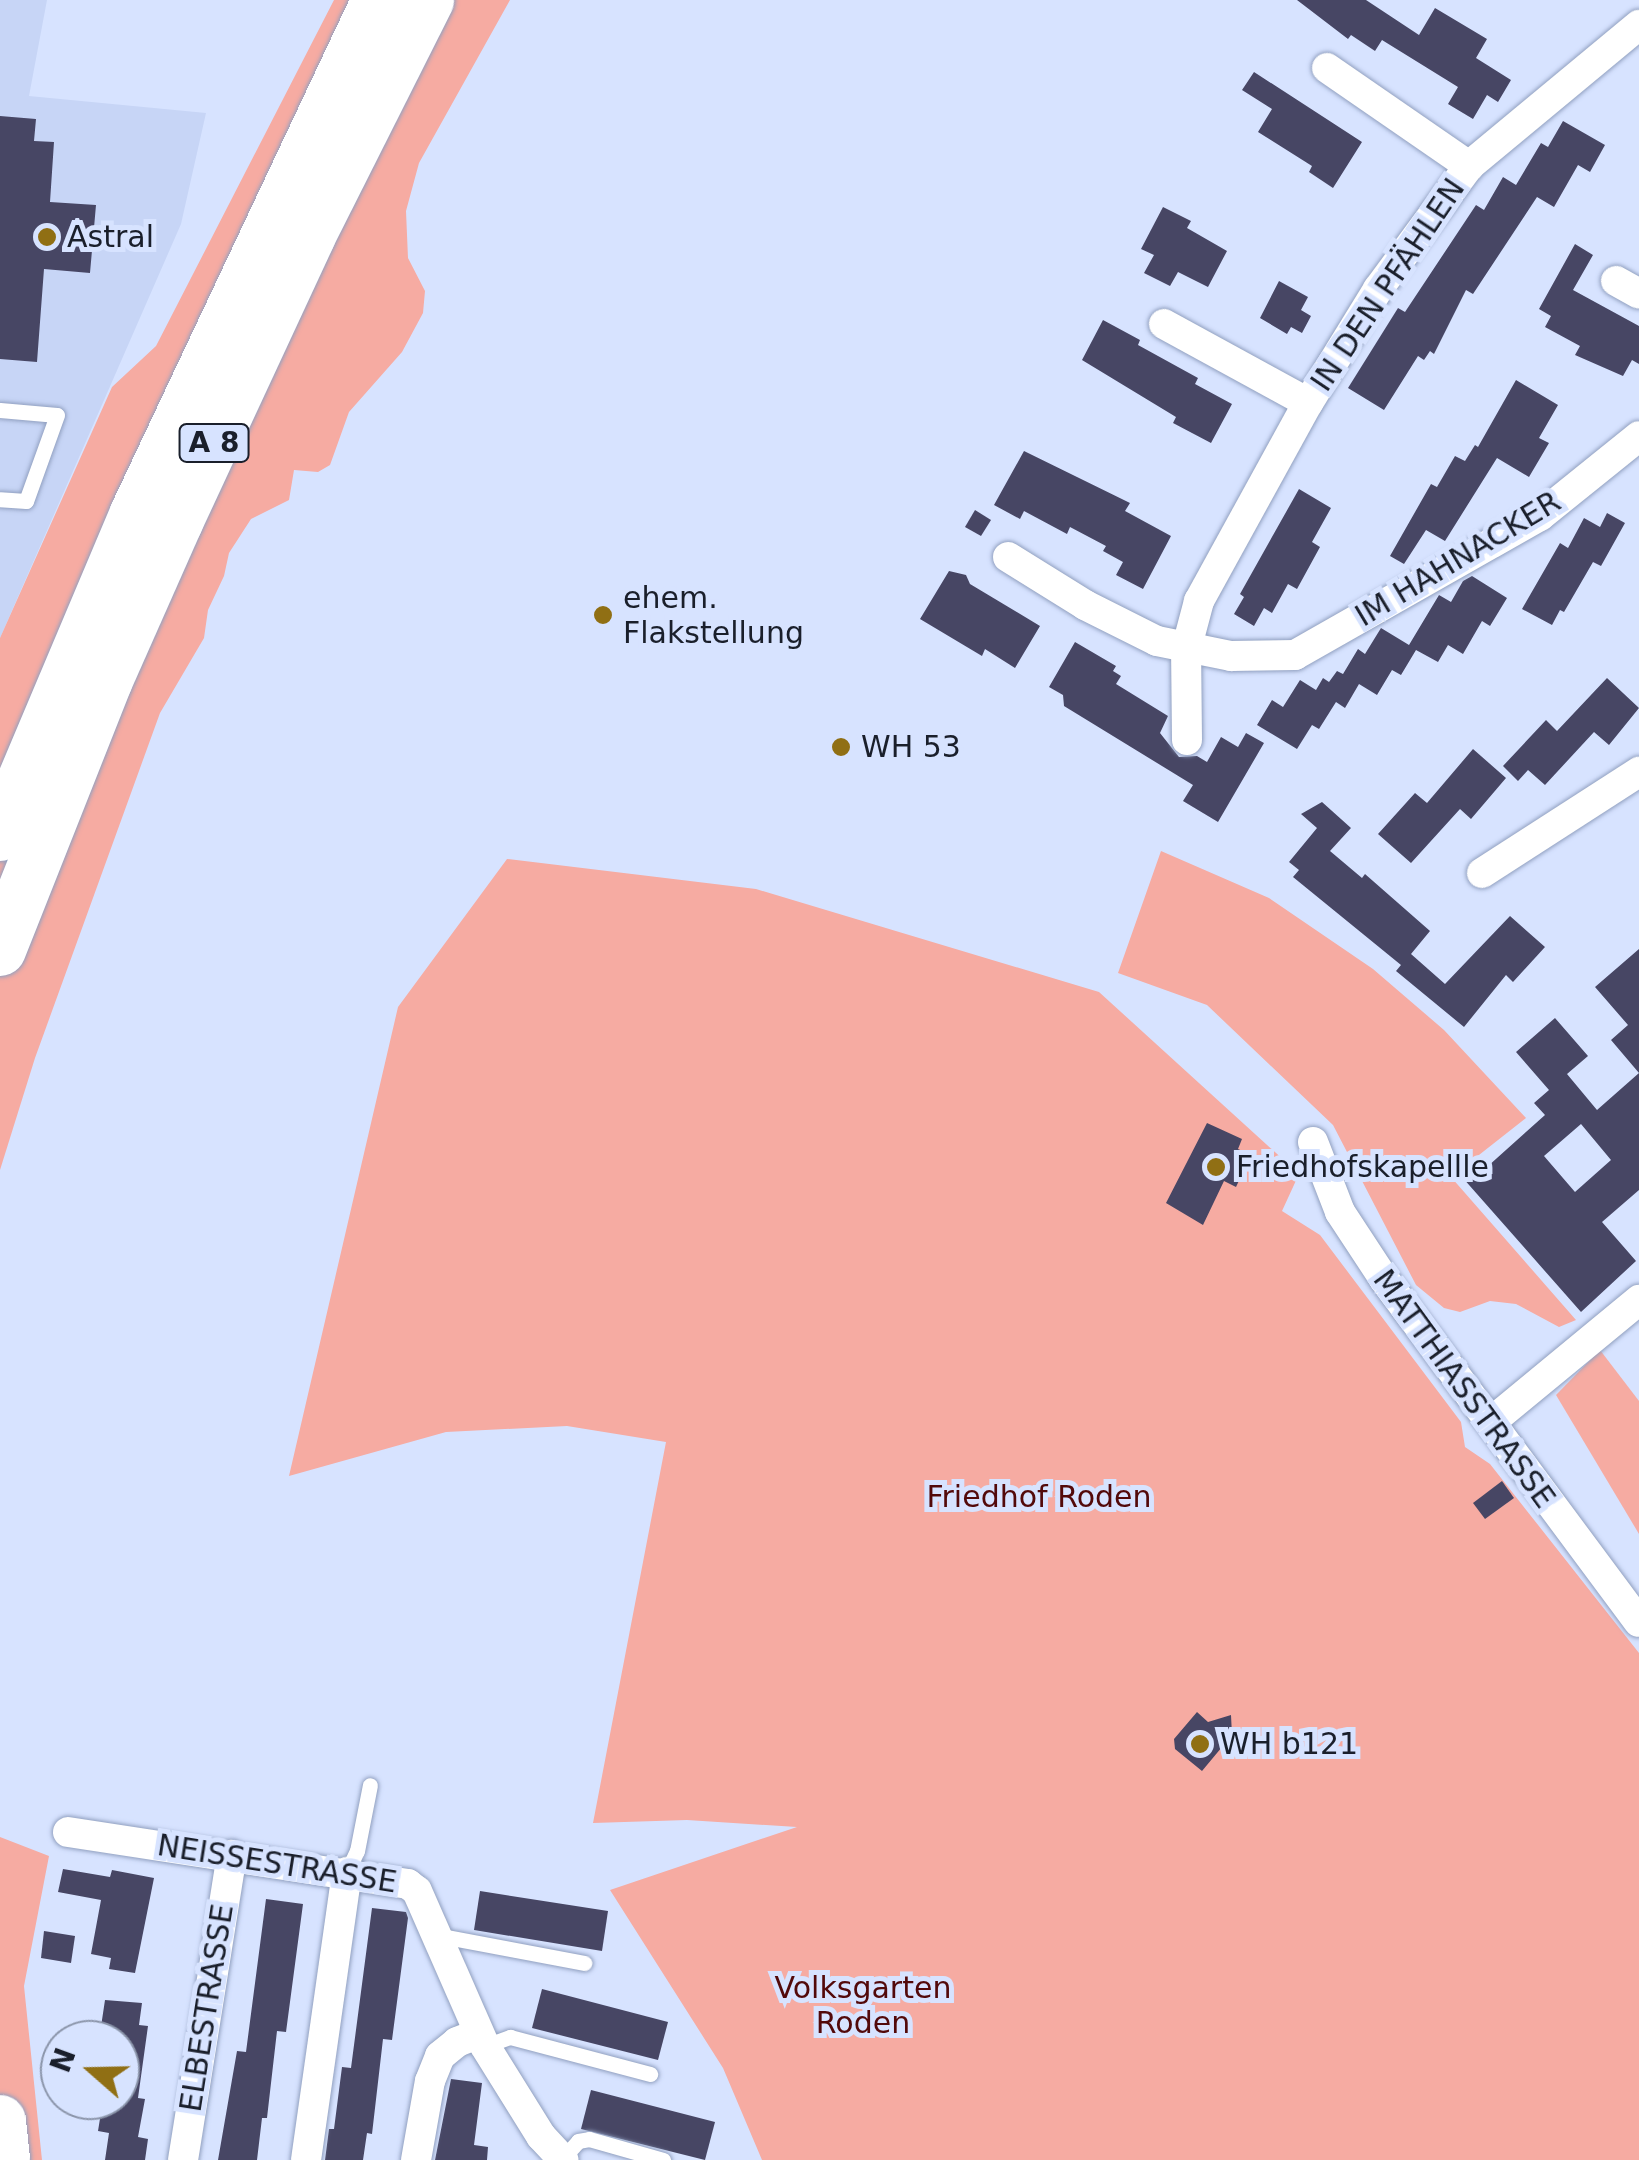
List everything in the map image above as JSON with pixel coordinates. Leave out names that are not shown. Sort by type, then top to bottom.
[{"type":"highway","name":"A 8","points":[[0,835],[136,513],[378,0]]},
{"type":"highway","name":"A 8","points":[[0,950],[107,680],[176,522],[309,237],[428,0]]},
{"type":"highway","points":[[0,2121],[4,2160]]},
{"type":"street","name":"IN DEN PFÄHLEN","points":[[1188,740],[1186,650],[1199,600],[1308,403],[1388,274],[1469,166],[1639,25]]},
{"type":"street","name":"IN DEN PFÄHLEN","points":[[1326,68],[1469,166]]},
{"type":"street","name":"IN DEN PFÄHLEN","points":[[1164,324],[1308,403]]},
{"type":"street","name":"IM HAHNACKER","points":[[1186,650],[1283,656],[1322,641],[1468,553],[1540,516],[1639,436]]},
{"type":"street","points":[[1008,557],[1086,605],[1156,641],[1186,650]]},
{"type":"street","points":[[1482,873],[1639,772]]},
{"type":"street","name":"MATTHIASSTRASSE","points":[[1312,1142],[1349,1225],[1384,1279],[1551,1509],[1639,1622]]},
{"type":"street","points":[[1491,1422],[1639,1300]]},
{"type":"street","name":"NEISSESTRASSE","points":[[68,1832],[408,1884],[417,1890],[482,2040],[521,2108],[562,2160]]},
{"type":"street","name":"ELBESTRASSE","points":[[183,2160],[232,1856]]},
{"type":"street","points":[[306,2160],[347,1872]]},
{"type":"street","points":[[416,2160],[430,2081],[440,2056],[457,2042],[482,2040]]},
{"type":"lane","points":[[0,410],[57,415],[26,501],[0,499]]},
{"type":"lane","points":[[347,1872],[357,1851],[370,1785]]},
{"type":"lane","points":[[436,1936],[584,1963]]},
{"type":"lane","points":[[482,2040],[510,2037],[650,2074]]},
{"type":"lane","points":[[562,2160],[578,2141],[589,2139],[663,2160]]},
{"type":"shaded area","points":[[0,0],[47,0],[29,96],[206,113],[181,224],[0,638]]},
{"type":"green space","points":[[334,0],[510,0],[419,163],[406,211],[408,258],[425,291],[423,313],[402,352],[349,412],[330,465],[318,472],[294,470],[289,500],[251,519],[229,553],[224,576],[208,610],[204,638],[160,713],[35,1058],[0,1170],[0,638],[112,387],[156,346]]},
{"type":"green space","points":[[1161,851],[1269,898],[1373,969],[1444,1030],[1526,1118],[1451,1177],[1576,1320],[1559,1327],[1516,1304],[1490,1301],[1460,1312],[1444,1308],[1416,1285],[1333,1125],[1207,1005],[1118,973]]},
{"type":"green space","name":"Friedhof Roden","points":[[507,859],[756,889],[1099,992],[1299,1174],[1282,1211],[1320,1235],[1461,1422],[1465,1447],[1490,1464],[1639,1653],[1639,2160],[762,2160],[723,2068],[610,1890],[797,1827],[687,1820],[593,1823],[666,1442],[567,1426],[446,1432],[289,1476],[398,1007]]},
{"type":"green space","points":[[1600,1350],[1639,1401],[1639,1534],[1556,1395]]},
{"type":"green space","points":[[0,1837],[49,1856],[24,1986],[42,2160],[0,2160]]},
{"type":"building","points":[[1297,0],[1366,0],[1419,35],[1435,8],[1487,39],[1476,58],[1511,80],[1498,102],[1487,95],[1473,119],[1448,104],[1458,87],[1382,40],[1375,51],[1351,35],[1348,39]]},
{"type":"building","points":[[1254,72],[1362,142],[1333,188],[1309,172],[1312,166],[1258,132],[1272,109],[1242,90]]},
{"type":"building","name":"Astral","points":[[0,116],[36,119],[34,141],[54,142],[50,202],[96,205],[90,273],[44,269],[37,362],[0,359]]},
{"type":"building","points":[[1563,121],[1605,145],[1590,172],[1578,165],[1554,207],[1537,197],[1473,294],[1466,290],[1434,354],[1430,351],[1424,360],[1418,356],[1384,410],[1348,388],[1398,308],[1405,312],[1476,205],[1484,210],[1503,177],[1516,185],[1541,143],[1548,147]]},
{"type":"building","points":[[1163,207],[1191,221],[1187,228],[1227,251],[1208,287],[1178,272],[1170,286],[1144,273],[1154,255],[1141,249]]},
{"type":"building","points":[[1575,244],[1593,255],[1573,290],[1639,326],[1639,364],[1632,360],[1623,376],[1575,355],[1580,346],[1545,327],[1551,316],[1539,309]]},
{"type":"building","points":[[1279,281],[1308,297],[1301,310],[1311,316],[1302,333],[1291,327],[1287,334],[1260,318]]},
{"type":"building","points":[[1103,320],[1140,340],[1138,345],[1198,378],[1195,384],[1232,404],[1211,443],[1173,423],[1176,417],[1082,360]]},
{"type":"building","points":[[1516,380],[1558,405],[1539,438],[1549,443],[1529,477],[1497,458],[1445,541],[1426,530],[1404,564],[1390,556],[1431,484],[1437,487],[1455,456],[1465,461],[1475,445],[1478,447]]},
{"type":"building","points":[[1024,451],[1130,503],[1125,511],[1171,536],[1143,589],[1116,575],[1123,562],[1103,551],[1106,546],[1070,527],[1067,534],[1024,511],[1020,519],[994,505]]},
{"type":"building","points":[[1299,489],[1331,508],[1312,542],[1320,547],[1297,589],[1288,584],[1272,613],[1264,608],[1254,626],[1234,614],[1244,597],[1240,594]]},
{"type":"building","points":[[975,510],[991,520],[981,536],[965,527]]},
{"type":"building","points":[[1607,513],[1625,523],[1601,566],[1593,562],[1564,612],[1560,610],[1552,625],[1522,609],[1560,543],[1568,548],[1584,518],[1600,527]]},
{"type":"building","points":[[949,571],[966,575],[970,584],[1040,626],[1015,668],[985,649],[982,656],[920,619]]},
{"type":"building","points":[[1472,576],[1507,598],[1490,626],[1482,621],[1463,654],[1448,645],[1438,662],[1416,650],[1401,675],[1392,670],[1377,695],[1359,684],[1345,708],[1336,702],[1319,729],[1312,725],[1297,749],[1257,725],[1272,700],[1283,707],[1300,680],[1316,690],[1323,678],[1329,682],[1337,671],[1343,674],[1358,649],[1365,654],[1381,628],[1409,645],[1439,595],[1451,602],[1463,581]]},
{"type":"building","points":[[1075,642],[1116,666],[1113,671],[1121,676],[1116,684],[1168,716],[1160,733],[1179,757],[1197,756],[1207,762],[1221,737],[1238,747],[1246,733],[1264,743],[1218,822],[1183,801],[1193,785],[1064,706],[1063,695],[1049,687]]},
{"type":"building","points":[[1607,678],[1639,708],[1609,745],[1594,732],[1545,785],[1528,770],[1518,781],[1503,766],[1546,720],[1557,731]]},
{"type":"building","points":[[1473,749],[1506,778],[1471,819],[1460,809],[1411,863],[1378,834],[1415,793],[1427,803]]},
{"type":"building","points":[[1322,802],[1351,828],[1330,851],[1362,878],[1365,874],[1430,931],[1411,954],[1445,984],[1510,916],[1545,947],[1513,982],[1506,975],[1464,1027],[1396,971],[1401,965],[1293,877],[1299,870],[1289,862],[1317,828],[1301,814]]},
{"type":"building","points":[[1639,949],[1639,1073],[1611,1040],[1628,1025],[1595,987]]},
{"type":"building","points":[[1555,1018],[1588,1056],[1567,1074],[1597,1110],[1639,1073],[1639,1190],[1602,1222],[1636,1261],[1581,1312],[1462,1177],[1481,1160],[1487,1167],[1545,1115],[1534,1103],[1549,1090],[1516,1052]],"holes":[[[1581,1124],[1611,1160],[1575,1192],[1544,1156]]]},
{"type":"building","name":"Friedhofskapellle","points":[[1207,1123],[1242,1139],[1238,1149],[1251,1155],[1236,1187],[1224,1181],[1203,1225],[1166,1203]]},
{"type":"building","points":[[1502,1481],[1514,1498],[1485,1519],[1473,1503]]},
{"type":"building","name":"WH b121","points":[[1197,1712],[1208,1722],[1231,1715],[1232,1735],[1202,1771],[1175,1749],[1174,1739]]},
{"type":"building","points":[[63,1869],[110,1877],[112,1870],[154,1878],[135,1973],[109,1969],[111,1958],[91,1954],[101,1900],[58,1892]]},
{"type":"building","points":[[480,1891],[608,1911],[602,1951],[474,1930]]},
{"type":"building","points":[[266,1899],[303,1904],[286,2032],[277,2031],[267,2118],[262,2118],[257,2160],[218,2160],[237,2051],[246,2052]]},
{"type":"building","points":[[372,1908],[406,1912],[408,1918],[392,2040],[383,2039],[372,2134],[367,2133],[363,2160],[325,2160],[329,2129],[334,2129],[342,2067],[351,2068]]},
{"type":"building","points":[[44,1931],[75,1936],[71,1963],[41,1958]]},
{"type":"building","points":[[542,1989],[668,2022],[658,2060],[532,2028]]},
{"type":"building","points":[[105,2000],[142,2003],[140,2020],[102,2020]]},
{"type":"building","points":[[140,2025],[148,2026],[140,2084]]},
{"type":"building","points":[[451,2079],[482,2083],[474,2145],[488,2147],[487,2160],[435,2160]]},
{"type":"building","points":[[591,2090],[715,2122],[705,2160],[581,2129]]},
{"type":"building","points":[[140,2098],[145,2099],[138,2137],[148,2139],[145,2160],[105,2160],[109,2133],[98,2131],[100,2120],[140,2120]]},
{"type":"place","name":"Astral","points":[[47,237]]},
{"type":"place","name":"ehem. Flakstellung","points":[[603,615]]},
{"type":"place","name":"WH 53","points":[[841,747]]},
{"type":"place","name":"Friedhofskapellle","points":[[1216,1167]]},
{"type":"place","name":"WH b121","points":[[1200,1744]]},
{"type":"park label","name":"Volksgarten Roden","points":[[863,2005]]}]
